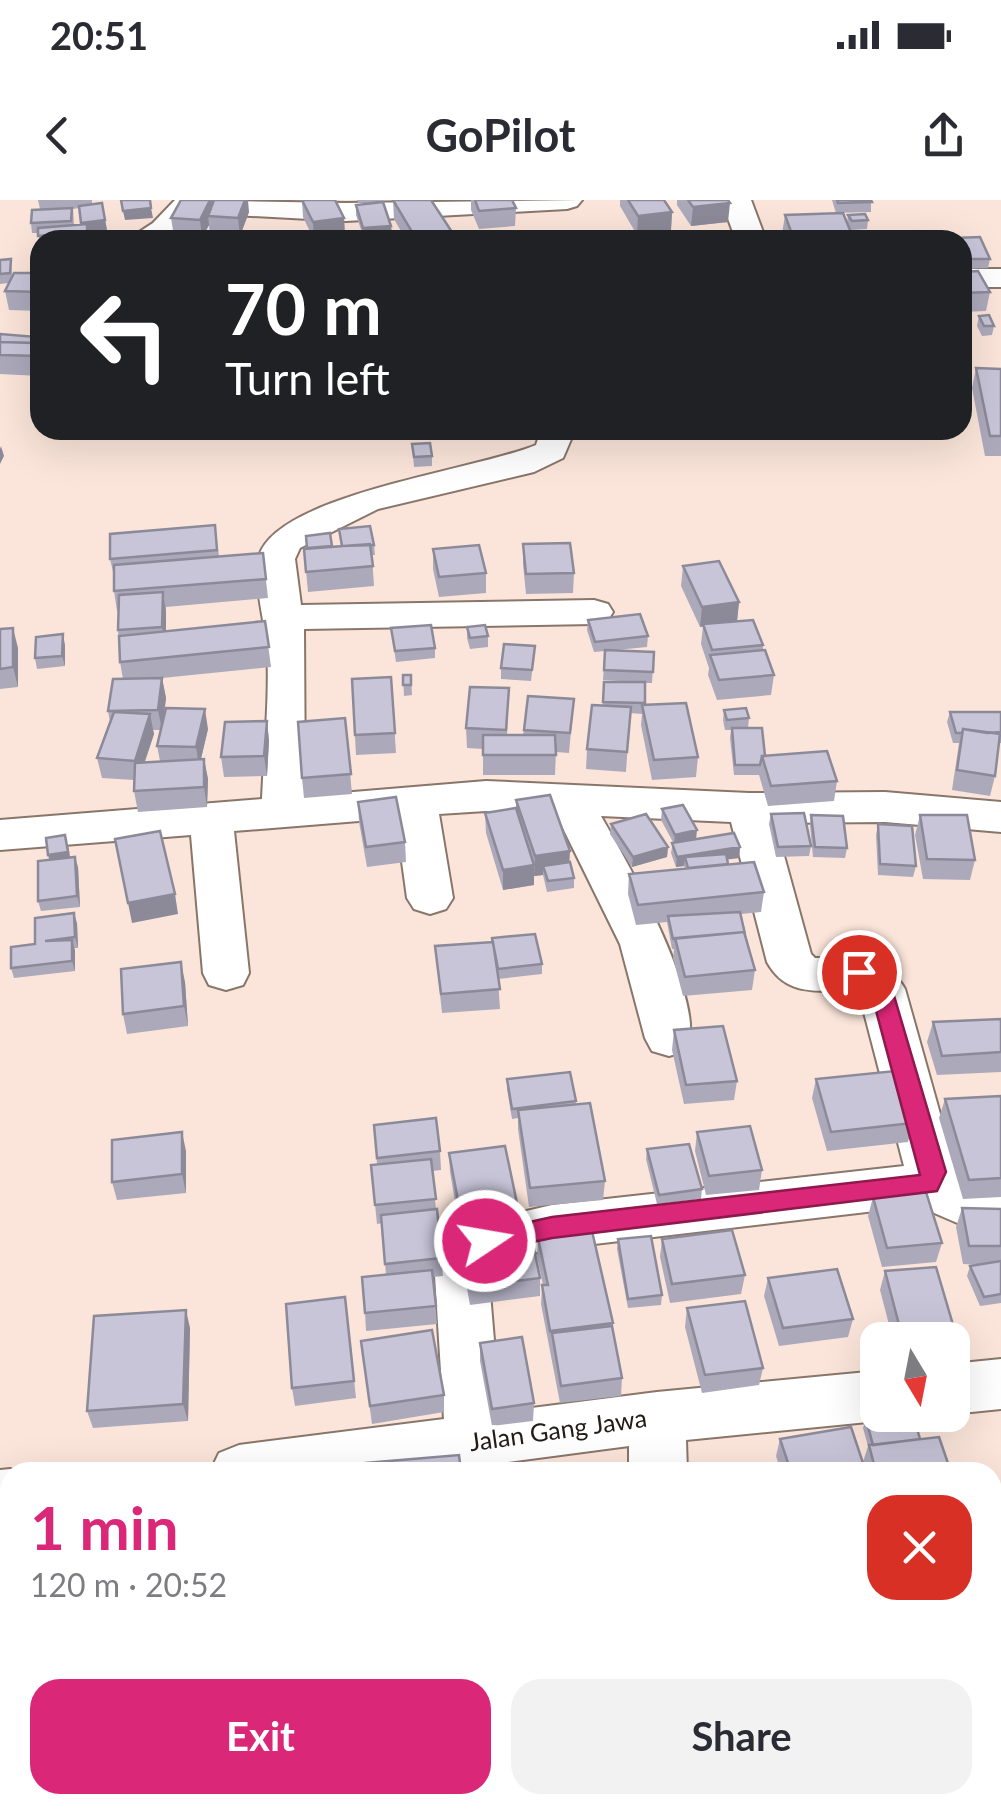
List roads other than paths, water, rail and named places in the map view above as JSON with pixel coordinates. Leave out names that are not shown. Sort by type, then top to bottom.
[{"type":"street","points":[[164,230],[190,202],[318,212],[463,202],[567,200]]},
{"type":"street","points":[[736,200],[747,230]]},
{"type":"street","points":[[463,202],[474,230]]},
{"type":"street","points":[[972,278],[1001,278]]},
{"type":"street","points":[[283,811],[287,649],[276,558],[285,541],[366,501],[521,464],[551,451],[555,440]]},
{"type":"street","points":[[282,617],[594,612]]},
{"type":"street","points":[[0,835],[486,796],[749,808],[884,807],[1001,817]]},
{"type":"street","points":[[570,800],[616,882],[663,998],[669,1038]]},
{"type":"street","points":[[415,802],[430,898]]},
{"type":"street","points":[[749,808],[790,962],[798,972],[810,976],[859,972],[871,977],[881,989],[934,1172],[928,1184]]},
{"type":"street","points":[[212,820],[226,973]]},
{"type":"street","points":[[474,1441],[462,1260],[485,1241],[552,1227],[928,1184],[960,1206],[1001,1206]]},
{"type":"street","points":[[970,1387],[1001,1384]]},
{"type":"street","name":"Jalan Gang Jawa","points":[[315,1462],[657,1417],[860,1398]]},
{"type":"street","points":[[657,1417],[658,1462]]}]
